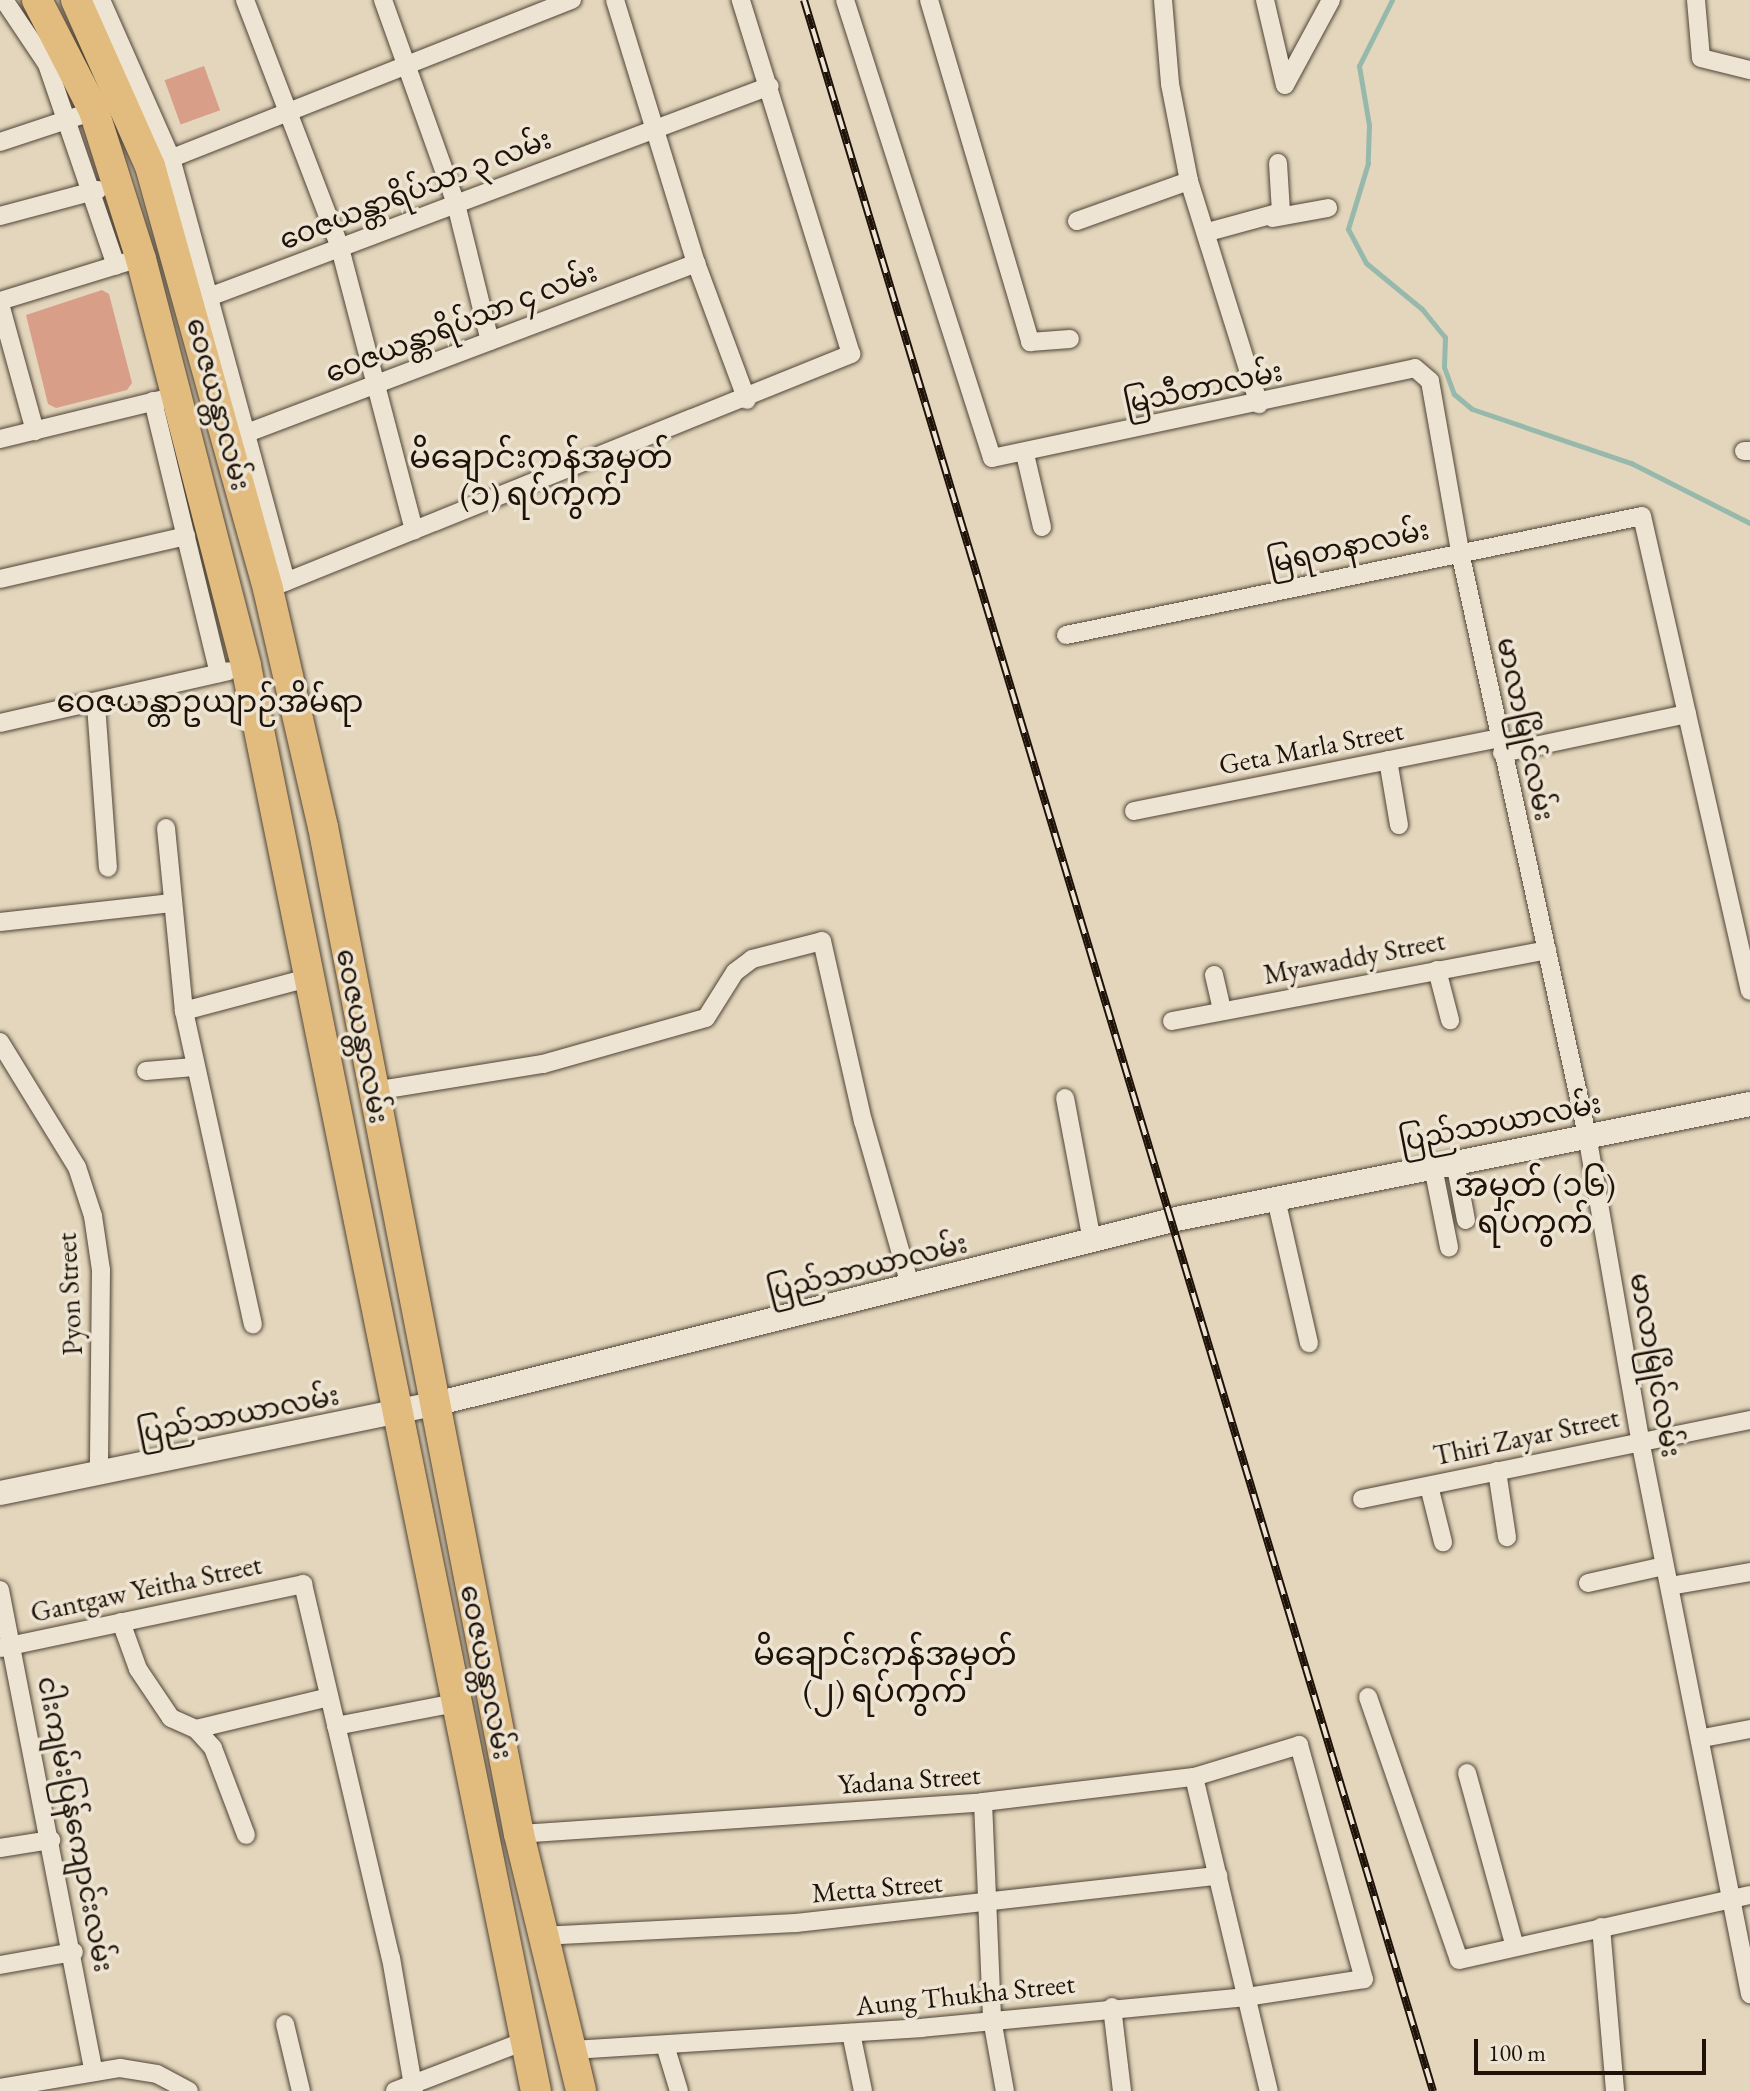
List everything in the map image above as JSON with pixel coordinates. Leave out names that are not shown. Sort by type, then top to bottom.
[{"type":"main road","name":"ဝေဇယန္တာလမ်း","points":[[37,0],[96,118],[103,188],[128,262],[233,669],[282,834],[522,2042],[536,2091]]},
{"type":"main road","name":"ဝေဇယန္တာလမ်း","points":[[76,0],[131,112],[161,162],[202,300],[277,586],[519,1834],[540,1936],[581,2091]]},
{"type":"main road","points":[[96,118],[131,112]]},
{"type":"main road","points":[[282,834],[323,827]]},
{"type":"street","points":[[0,216],[103,188],[66,122],[47,64],[4,0]]},
{"type":"street","points":[[101,0],[161,162],[292,110],[532,7],[572,0]]},
{"type":"street","points":[[245,0],[292,110],[340,248],[372,386],[414,530]]},
{"type":"street","points":[[383,0],[456,204],[490,341]]},
{"type":"street","points":[[615,0],[657,128],[696,263],[747,400]]},
{"type":"street","points":[[277,586],[843,362],[854,346],[741,0]]},
{"type":"street","name":"မြသီတာလမ်း","points":[[845,0],[992,458],[1025,454],[1415,368],[1425,371]]},
{"type":"street","points":[[929,0],[1030,342],[1070,339]]},
{"type":"street","points":[[1163,0],[1170,84],[1189,181],[1208,232],[1259,404]]},
{"type":"street","points":[[1265,0],[1285,85],[1331,0]]},
{"type":"street","points":[[1696,0],[1701,58],[1750,70]]},
{"type":"street","name":"ဝေဇယန္တာရိပ်သာ ၃ လမ်း","points":[[202,300],[770,86]]},
{"type":"street","points":[[0,142],[66,122],[96,118]]},
{"type":"street","points":[[1273,218],[1281,204],[1278,163]]},
{"type":"street","points":[[1077,221],[1189,181]]},
{"type":"street","points":[[1208,232],[1328,208]]},
{"type":"street","points":[[35,431],[0,302],[128,262]]},
{"type":"street","name":"ဝေဇယန္တာရိပ်သာ ၄ လမ်း","points":[[238,436],[696,263]]},
{"type":"street","name":"မာလာမြိုင်လမ်း","points":[[1425,371],[1500,746],[1587,1135],[1640,1440],[1664,1566],[1703,1738],[1729,1899],[1750,1994]]},
{"type":"street","points":[[0,439],[165,398],[186,536],[233,669],[96,705],[0,723]]},
{"type":"street","points":[[1025,454],[1042,527]]},
{"type":"street","name":"မြရတနာလမ်း","points":[[1066,635],[1642,516],[1687,714]]},
{"type":"street","points":[[0,579],[186,536]]},
{"type":"street","points":[[96,705],[108,868]]},
{"type":"street","points":[[1687,714],[1750,991]]},
{"type":"street","name":"Geta Marla Street","points":[[1134,811],[1388,760],[1500,746],[1687,714]]},
{"type":"street","points":[[1388,760],[1399,825]]},
{"type":"street","points":[[166,828],[184,1011],[253,1324]]},
{"type":"street","points":[[0,922],[172,903]]},
{"type":"street","points":[[374,1091],[543,1064],[706,1018],[735,972],[752,959],[822,941],[863,1121],[911,1288]]},
{"type":"street","name":"Myawaddy Street","points":[[1172,1021],[1547,950]]},
{"type":"street","points":[[1437,970],[1450,1020]]},
{"type":"street","points":[[1214,975],[1222,1011]]},
{"type":"street","points":[[184,1011],[312,977]]},
{"type":"street","name":"Pyon Street","points":[[0,1042],[77,1167],[93,1216],[101,1270],[99,1472]]},
{"type":"street","points":[[146,1071],[194,1067]]},
{"type":"street","points":[[1065,1098],[1092,1241]]},
{"type":"street","name":"ပြည်သာယာလမ်း","points":[[0,1493],[435,1404],[1092,1241],[1276,1199],[1750,1104]]},
{"type":"street","points":[[1444,1164],[1466,1220]]},
{"type":"street","points":[[1444,1164],[1449,1247]]},
{"type":"street","points":[[1276,1199],[1309,1343]]},
{"type":"street","name":"Thiri Zayar Street","points":[[1362,1499],[1750,1420]]},
{"type":"street","points":[[1497,1471],[1507,1537]]},
{"type":"street","points":[[1429,1486],[1443,1542]]},
{"type":"street","points":[[1588,1583],[1664,1566]]},
{"type":"street","points":[[1670,1586],[1750,1572]]},
{"type":"street","name":"Gantgaw Yeitha Street","points":[[6,1646],[303,1584],[329,1697]]},
{"type":"street","name":"ငါးကျမ်းပြန်ကျောင်းလမ်း","points":[[0,1590],[6,1646],[74,1952],[93,2070]]},
{"type":"street","points":[[121,1622],[138,1669],[171,1718],[196,1729],[213,1748],[246,1835]]},
{"type":"street","points":[[196,1729],[329,1697],[391,1958],[413,2086]]},
{"type":"street","points":[[1368,1697],[1456,1956],[1464,1961],[1750,1895]]},
{"type":"street","points":[[336,1726],[455,1703]]},
{"type":"street","points":[[1703,1738],[1750,1729]]},
{"type":"street","name":"Yadana Street","points":[[519,1834],[983,1802],[1194,1777],[1299,1745],[1364,1979]]},
{"type":"street","points":[[1467,1773],[1515,1947]]},
{"type":"street","points":[[1194,1777],[1269,2091]]},
{"type":"street","points":[[983,1802],[984,1905],[992,2019],[1005,2091]]},
{"type":"street","points":[[0,1848],[51,1840]]},
{"type":"street","name":"Metta Street","points":[[540,1936],[984,1905],[1218,1876]]},
{"type":"street","points":[[1601,1927],[1615,2091]]},
{"type":"street","points":[[0,1965],[74,1952]]},
{"type":"street","name":"Aung Thukha Street","points":[[570,2050],[851,2033],[1247,1997],[1364,1979]]},
{"type":"street","points":[[1112,2007],[1122,2091]]},
{"type":"street","points":[[285,2024],[301,2091]]},
{"type":"street","points":[[851,2033],[863,2091]]},
{"type":"street","points":[[395,2091],[522,2042]]},
{"type":"street","points":[[665,2045],[679,2091]]},
{"type":"street","points":[[0,2088],[93,2070],[157,2074],[189,2091]]},
{"type":"building","points":[[204,66],[220,110],[181,125],[165,80]]},
{"type":"building","points":[[102,290],[109,294],[132,383],[127,390],[56,408],[48,404],[26,315]]},
{"type":"waterway","points":[[1392,0],[1359,66],[1369,125],[1368,163],[1348,229],[1366,263],[1422,309],[1445,337],[1444,367],[1454,394],[1472,409],[1631,463],[1750,523]]},
{"type":"railway","points":[[804,0],[1433,2091]]},
{"type":"district","name":"မိချောင်းကန်အမှတ် (၁) ရပ်ကွက်","points":[[541,476]]},
{"type":"district","name":"ဝေဇယန္တာဥယျာဉ်အိမ်ရာ","points":[[210,702]]},
{"type":"district","name":"အမှတ် (၁၆) ရပ်ကွက်","points":[[1535,1204]]},
{"type":"district","name":"မိချောင်းကန်အမှတ် (၂) ရပ်ကွက်","points":[[885,1674]]}]
